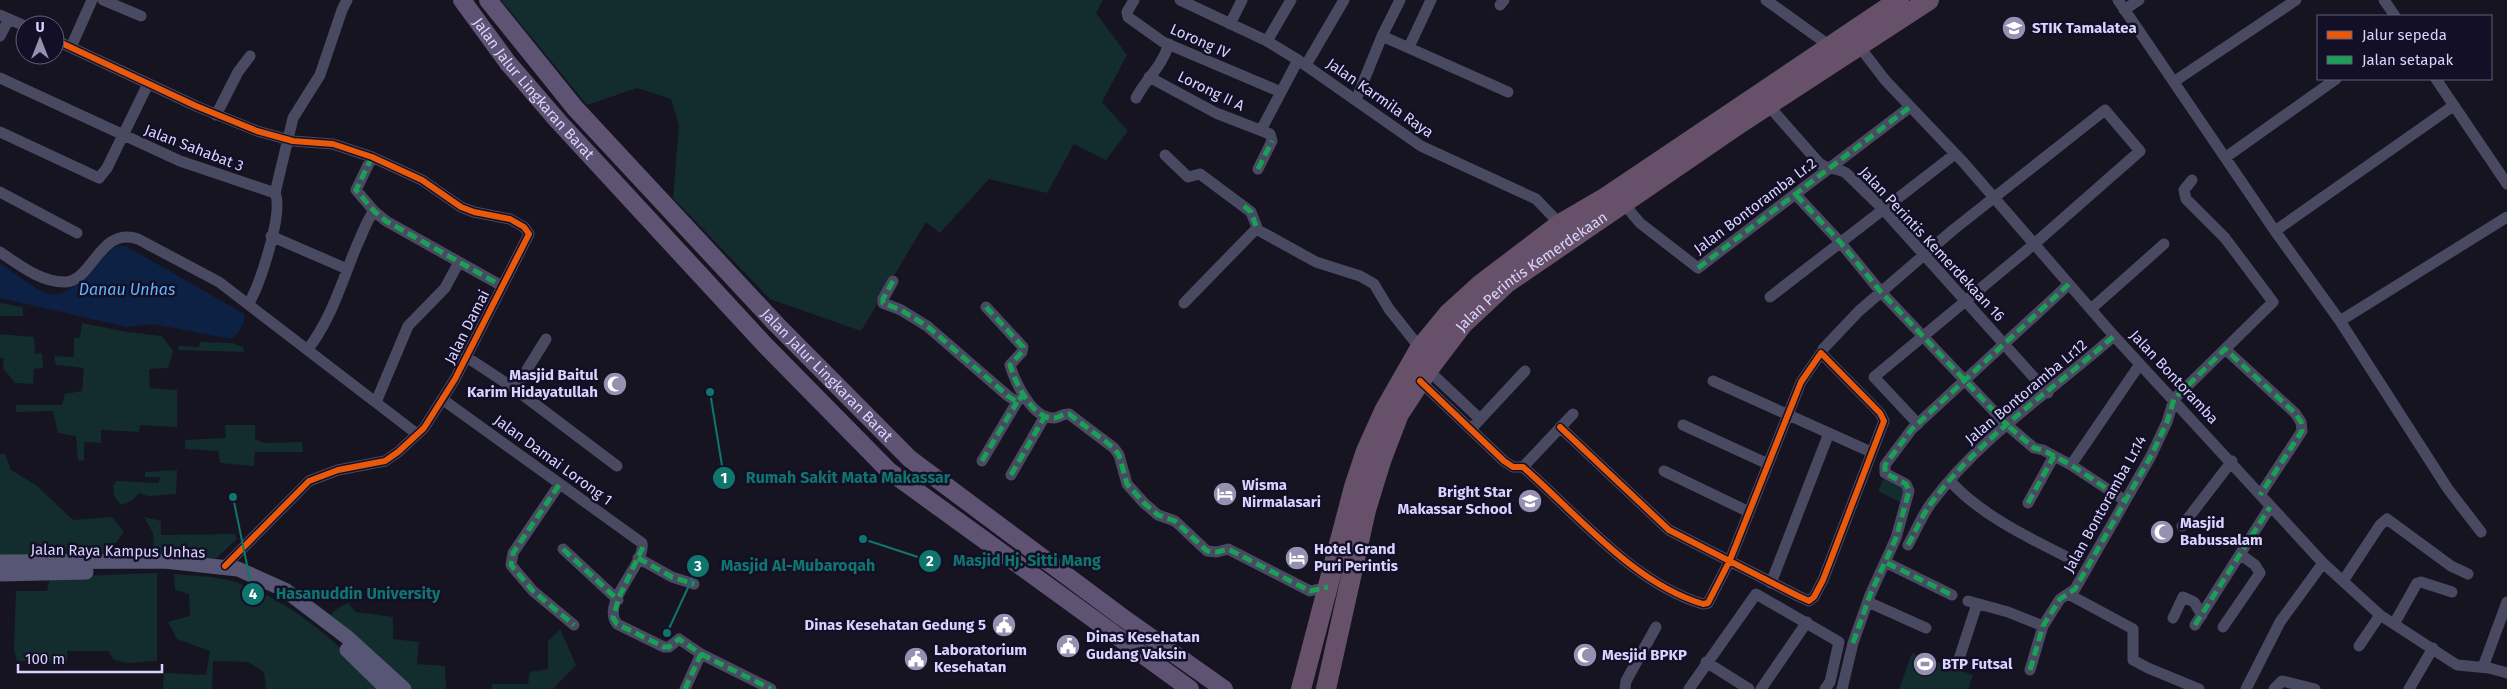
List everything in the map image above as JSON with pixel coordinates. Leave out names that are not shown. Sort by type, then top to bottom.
[{"type":"highway","name":"Jalan Perintis Kemerdekaan","points":[[1326,689],[1366,510],[1399,414],[1424,375],[1463,324],[1507,283],[1623,203],[1830,46],[1899,0]]},
{"type":"highway","name":"Jalan Perintis Kemerdekaan","points":[[1301,689],[1354,487],[1370,439],[1420,348],[1448,314],[1481,284],[1560,224],[1738,116],[1768,105],[1929,0]]},
{"type":"main road","name":"Jalan Jalur Lingkaran Barat","points":[[462,0],[508,64],[558,121],[771,351],[889,472],[1190,689]]},
{"type":"main road","name":"Jalan Jalur Lingkaran Barat","points":[[488,0],[575,108],[776,324],[910,459],[1122,617],[1224,689]]},
{"type":"main road","points":[[558,121],[575,108]]},
{"type":"street","points":[[71,47],[92,0]]},
{"type":"street","points":[[104,0],[141,16]]},
{"type":"street","points":[[249,303],[260,280],[272,236],[278,202],[275,193],[286,140],[296,111],[320,75],[347,0]]},
{"type":"street","name":"Lorong IV","points":[[1134,0],[1127,12],[1129,18],[1140,27],[1168,44],[1281,92]]},
{"type":"street","name":"Jalan Karmila Raya","points":[[1180,0],[1267,41],[1302,63],[1421,146],[1536,199],[1560,224]]},
{"type":"street","points":[[1230,24],[1242,0]]},
{"type":"street","points":[[1267,41],[1291,0]]},
{"type":"street","points":[[1258,168],[1272,141],[1270,134],[1260,130],[1281,92],[1344,0]]},
{"type":"street","points":[[1356,100],[1382,36],[1400,0]]},
{"type":"street","points":[[1409,47],[1431,0]]},
{"type":"street","points":[[1766,0],[1830,46]]},
{"type":"street","points":[[2138,0],[2121,5],[2175,81],[2275,231],[2340,321],[2448,489],[2481,532]]},
{"type":"street","points":[[2175,81],[2296,0]]},
{"type":"street","points":[[2384,0],[2394,15]]},
{"type":"street","points":[[0,36],[4,17]]},
{"type":"street","points":[[1382,36],[1508,92]]},
{"type":"street","points":[[65,44],[216,114],[286,140],[333,144],[372,157],[356,190],[374,211],[502,286]]},
{"type":"street","points":[[1136,98],[1149,77],[1158,70],[1168,44]]},
{"type":"street","name":"Jalan Bontoramba","points":[[1859,46],[1910,107],[1955,154],[2114,336],[2232,461],[2270,507],[2323,563],[2380,615],[2457,665],[2483,667],[2507,673]]},
{"type":"street","points":[[216,114],[238,72],[250,56]]},
{"type":"street","name":"Lorong II A","points":[[1149,77],[1216,113],[1260,130]]},
{"type":"street","name":"Jalan Sahabat 3","points":[[0,78],[122,136],[204,171],[275,193]]},
{"type":"street","points":[[2226,157],[2335,80]]},
{"type":"street","points":[[2437,80],[2507,184]]},
{"type":"street","points":[[0,132],[99,178],[108,168],[148,84]]},
{"type":"street","name":"Jalan Perintis Kemerdekaan 16","points":[[1768,105],[1819,163],[1824,167],[1839,168],[1846,172],[1883,209],[2048,393]]},
{"type":"street","points":[[2275,231],[2453,106]]},
{"type":"street","name":"Jalan Bontoramba Lr.2","points":[[1623,203],[1640,223],[1698,268],[1910,107]]},
{"type":"street","points":[[1823,349],[1846,322],[1924,255],[2105,110],[2140,151],[2033,245],[1874,377],[1918,424]]},
{"type":"street","points":[[1770,297],[1955,154]]},
{"type":"street","points":[[1165,155],[1188,177],[1199,174],[1251,212],[1257,228],[1303,256],[1360,276],[1374,284],[1389,309],[1420,348]]},
{"type":"street","name":"Jalan Damai","points":[[225,566],[309,481],[338,470],[385,461],[398,452],[422,428],[442,399],[528,240],[528,230],[515,221],[501,216],[469,210],[422,180],[372,157]]},
{"type":"street","points":[[2174,400],[2273,300],[2225,238],[2186,199],[2184,192],[2192,180]]},
{"type":"street","points":[[0,192],[77,233]]},
{"type":"street","points":[[1796,195],[1840,242],[1881,292],[1922,337],[2007,424],[2034,448],[2071,465],[2124,500]]},
{"type":"street","points":[[308,349],[323,327],[361,232],[374,211]]},
{"type":"street","points":[[2340,321],[2507,217]]},
{"type":"street","points":[[1184,303],[1257,228]]},
{"type":"street","points":[[272,236],[347,269]]},
{"type":"street","points":[[0,252],[34,273],[52,280],[69,282],[78,277],[116,239],[130,237],[206,273],[249,303],[376,402],[422,428]]},
{"type":"street","points":[[2091,309],[2164,244]]},
{"type":"street","points":[[376,402],[408,326],[442,291],[460,262]]},
{"type":"street","points":[[893,281],[883,303],[927,326],[1001,391],[1020,398],[1045,416],[1054,418],[1069,414],[1114,448],[1119,455],[1126,482],[1135,493],[1158,515],[1175,521],[1207,551],[1228,549],[1310,591],[1328,587]]},
{"type":"street","points":[[1842,689],[1853,643],[1868,602],[1887,563],[1899,531],[1909,491],[1906,484],[1885,472],[1885,465],[1906,436],[1918,424],[2069,284]]},
{"type":"street","points":[[982,460],[1020,398],[1010,365],[1024,347],[986,307]]},
{"type":"street","name":"Jalan Bontoramba Lr.12","points":[[1908,545],[1931,503],[1950,481],[2007,424],[2048,393],[2114,336]]},
{"type":"street","points":[[515,388],[546,339]]},
{"type":"street","points":[[2225,349],[2295,413],[2302,424],[2302,430],[2260,495]]},
{"type":"street","points":[[1424,375],[1471,430],[1504,461],[1513,467],[1523,467],[1638,572],[1701,604],[1707,604],[1730,560],[1800,382],[1821,353],[1883,417],[1882,428],[1871,452],[1823,580],[1813,599],[1807,601],[1730,560],[1669,530],[1560,427]]},
{"type":"street","points":[[465,356],[515,388],[617,466]]},
{"type":"street","points":[[2071,465],[2140,364]]},
{"type":"street","points":[[1471,430],[1525,371]]},
{"type":"street","points":[[1424,375],[1480,420]]},
{"type":"street","points":[[1713,381],[1871,452]]},
{"type":"street","name":"Jalan Damai Lorong 1","points":[[442,399],[508,445],[559,485],[641,542],[640,552],[672,578],[694,584]]},
{"type":"street","name":"Jalan Bontoramba Lr.14","points":[[2030,670],[2043,626],[2060,599],[2070,595],[2075,589],[2163,430],[2174,400]]},
{"type":"street","points":[[1523,467],[1573,414]]},
{"type":"street","points":[[1011,475],[1045,416]]},
{"type":"street","points":[[1684,425],[1768,464]]},
{"type":"street","points":[[1771,582],[1829,433]]},
{"type":"street","points":[[2028,503],[2054,456]]},
{"type":"street","points":[[2182,526],[2232,461]]},
{"type":"street","points":[[1664,471],[1749,512]]},
{"type":"street","points":[[1950,481],[1965,497],[2030,538],[2064,556]]},
{"type":"street","points":[[559,485],[513,553],[511,565],[515,572],[540,597],[574,625]]},
{"type":"street","points":[[2195,625],[2270,507]]},
{"type":"street","points":[[2343,581],[2382,522],[2387,519],[2451,566],[2468,574]]},
{"type":"street","points":[[563,549],[618,600]]},
{"type":"street","points":[[640,552],[613,614],[617,624],[666,647],[680,640],[701,654],[771,689]]},
{"type":"street","points":[[2223,627],[2260,573],[2255,565],[2240,554]]},
{"type":"street","name":"Jalan Raya Kampus Unhas","points":[[0,562],[147,560],[193,568],[235,579],[281,598],[353,656],[387,689]]},
{"type":"street","points":[[1887,563],[1952,595]]},
{"type":"street","points":[[2246,689],[2280,622],[2323,563]]},
{"type":"street","name":"Jalan Raya Kampus Unhas","points":[[0,574],[225,566],[238,569],[285,590],[348,638],[404,689]]},
{"type":"street","points":[[2394,624],[2417,583],[2421,582],[2452,592]]},
{"type":"street","points":[[1689,689],[1706,662],[1756,594],[1839,642],[1830,682],[1825,689]]},
{"type":"street","points":[[2070,595],[2133,628],[2133,660],[2199,689]]},
{"type":"street","points":[[2173,618],[2181,599],[2185,597],[2194,602],[2202,615]]},
{"type":"street","points":[[1868,602],[1926,628]]},
{"type":"street","points":[[1959,659],[1972,602],[2008,612],[2043,626]]},
{"type":"street","points":[[2483,667],[2507,602]]},
{"type":"street","points":[[2359,646],[2380,615]]},
{"type":"street","points":[[1761,689],[1807,622]]},
{"type":"street","points":[[1625,689],[1626,681],[1656,627]]},
{"type":"street","points":[[2409,689],[2433,648]]},
{"type":"street","points":[[687,688],[701,654]]},
{"type":"street","points":[[1706,662],[1749,689]]},
{"type":"street","points":[[2274,689],[2282,682],[2315,689]]},
{"type":"green space","points":[[501,0],[1103,0],[1096,13],[1127,55],[1102,102],[1128,131],[1106,160],[1074,144],[1047,193],[989,179],[940,233],[926,222],[861,331],[770,299],[673,198],[679,125],[671,99],[637,88],[587,105]]},
{"type":"green space","points":[[0,303],[23,307],[23,316],[0,316]]},
{"type":"green space","points":[[82,323],[127,332],[162,336],[173,351],[168,368],[149,369],[150,388],[177,390],[177,427],[140,425],[139,432],[101,430],[101,443],[84,442],[84,461],[78,460],[76,436],[58,433],[53,411],[16,412],[16,405],[62,405],[65,394],[82,391],[84,368],[56,365],[54,356],[74,357],[74,338],[80,337]]},
{"type":"green space","points":[[0,334],[34,337],[35,354],[42,353],[43,368],[34,369],[33,384],[15,383],[3,368],[4,358],[0,358]]},
{"type":"green space","points":[[200,342],[231,343],[243,347],[244,352],[179,350],[178,346],[199,347]]},
{"type":"green space","points":[[225,425],[255,425],[255,439],[264,443],[302,442],[303,452],[255,452],[254,466],[220,463],[218,451],[185,449],[185,440],[226,438]]},
{"type":"green space","points":[[0,454],[5,454],[11,470],[36,485],[73,520],[112,517],[124,532],[105,557],[0,559]]},
{"type":"green space","points":[[177,470],[176,494],[148,496],[139,493],[133,500],[121,505],[114,496],[113,486],[116,481],[158,483],[160,477],[145,477],[145,472]]},
{"type":"green space","points":[[1884,478],[1906,490],[1900,502],[1878,491]]},
{"type":"green space","points":[[144,517],[161,521],[161,535],[235,534],[237,539],[213,561],[154,553],[153,533]]},
{"type":"green space","points":[[157,573],[157,661],[128,663],[114,660],[108,651],[67,651],[67,662],[17,661],[14,649],[16,591],[47,591],[50,577]]},
{"type":"green space","points":[[174,574],[228,580],[256,590],[276,600],[296,612],[332,640],[379,689],[266,689],[264,672],[248,662],[213,661],[212,689],[163,689],[164,673],[206,675],[210,651],[177,639],[168,622],[190,616],[189,594],[175,590]]},
{"type":"green space","points":[[348,603],[356,612],[393,617],[393,639],[419,642],[417,664],[445,666],[446,689],[394,689],[323,625],[335,610]]},
{"type":"green space","points":[[560,629],[576,665],[553,689],[491,689],[492,684],[528,684],[530,672],[548,669],[548,641]]},
{"type":"green space","name":"BTP Futsal","points":[[1912,653],[1973,675],[1968,689],[1899,689]]},
{"type":"water","name":"Danau Unhas","points":[[126,246],[244,314],[243,325],[239,331],[231,339],[153,324],[127,327],[0,298],[0,263],[34,287],[55,295],[73,287],[112,248]]},
{"type":"marked path","points":[[1698,268],[1910,107]]},
{"type":"marked path","points":[[1258,169],[1272,141]]},
{"type":"marked path","points":[[372,157],[356,190],[374,211],[386,221],[502,286]]},
{"type":"marked path","points":[[1796,195],[1840,242],[1881,292],[2007,425],[2034,448],[2043,450],[2071,465],[2124,500]]},
{"type":"marked path","points":[[1244,206],[1251,212],[1256,226]]},
{"type":"marked path","points":[[893,281],[883,299],[883,303],[901,310],[927,326],[1017,402],[1023,395]]},
{"type":"marked path","points":[[1853,643],[1870,595],[1896,538],[1909,491],[1906,484],[1885,473],[1885,465],[1912,429],[2069,284]]},
{"type":"marked path","points":[[986,307],[1023,347],[1022,352],[1010,365],[1020,390],[1032,406],[1046,417],[1056,418],[1069,414],[1114,448],[1119,455],[1127,484],[1158,515],[1175,521],[1207,551],[1217,552],[1228,549],[1310,591],[1328,587]]},
{"type":"marked path","points":[[1908,545],[1932,502],[1951,478],[2019,414],[2114,336]]},
{"type":"marked path","points":[[2030,670],[2043,626],[2060,599],[2075,589],[2151,456],[2167,422],[2174,399],[2225,349],[2295,413],[2301,422],[2302,431],[2260,495]]},
{"type":"marked path","points":[[982,461],[1017,402]]},
{"type":"marked path","points":[[1011,475],[1045,416]]},
{"type":"marked path","points":[[2028,503],[2054,456]]},
{"type":"marked path","points":[[559,485],[513,553],[511,565],[533,591],[574,625]]},
{"type":"marked path","points":[[2195,625],[2270,507]]},
{"type":"marked path","points":[[643,547],[619,597],[613,618],[617,624],[664,647],[669,647],[679,639],[701,654],[685,689]]},
{"type":"marked path","points":[[563,549],[618,600]]},
{"type":"marked path","points":[[638,558],[672,577],[694,584]]},
{"type":"marked path","points":[[1887,563],[1952,595]]},
{"type":"marked path","points":[[701,654],[771,689]]},
{"type":"cycle path","points":[[65,45],[196,106],[257,131],[293,141],[333,144],[372,157],[422,180],[461,207],[474,212],[510,219],[524,227],[529,234],[455,379],[424,428],[398,452],[385,461],[338,470],[309,481],[225,566]]},
{"type":"cycle path","points":[[1420,381],[1504,461],[1513,467],[1523,467],[1630,564],[1677,594],[1703,604],[1708,603],[1730,560],[1801,382],[1821,353],[1880,413],[1884,421],[1823,580],[1814,597],[1809,601],[1798,596],[1669,530],[1560,427]]},
{"type":"place","name":"STIK Tamalatea","points":[[2014,28]]},
{"type":"place","name":"Masjid Baitul Karim Hidayatullah","points":[[615,384]]},
{"type":"place","name":"Rumah Sakit Mata Makassar","points":[[710,392]]},
{"type":"place","name":"Wisma Nirmalasari","points":[[1225,494]]},
{"type":"place","name":"Hasanuddin University","points":[[233,497]]},
{"type":"place","name":"Bright Star Makassar School","points":[[1530,501]]},
{"type":"place","name":"Masjid Babussalam","points":[[2162,532]]},
{"type":"place","name":"Masjid Hj. Sitti Mang","points":[[863,539]]},
{"type":"place","name":"Hotel Grand Puri Perintis","points":[[1297,558]]},
{"type":"place","name":"Dinas Kesehatan Gedung 5","points":[[1004,625]]},
{"type":"place","name":"Masjid Al-Mubaroqah","points":[[667,633]]},
{"type":"place","name":"Dinas Kesehatan Gudang Vaksin","points":[[1068,646]]},
{"type":"place","name":"Mesjid BPKP","points":[[1585,655]]},
{"type":"place","name":"Laboratorium Kesehatan","points":[[916,659]]},
{"type":"place","name":"BTP Futsal","points":[[1925,664]]}]
